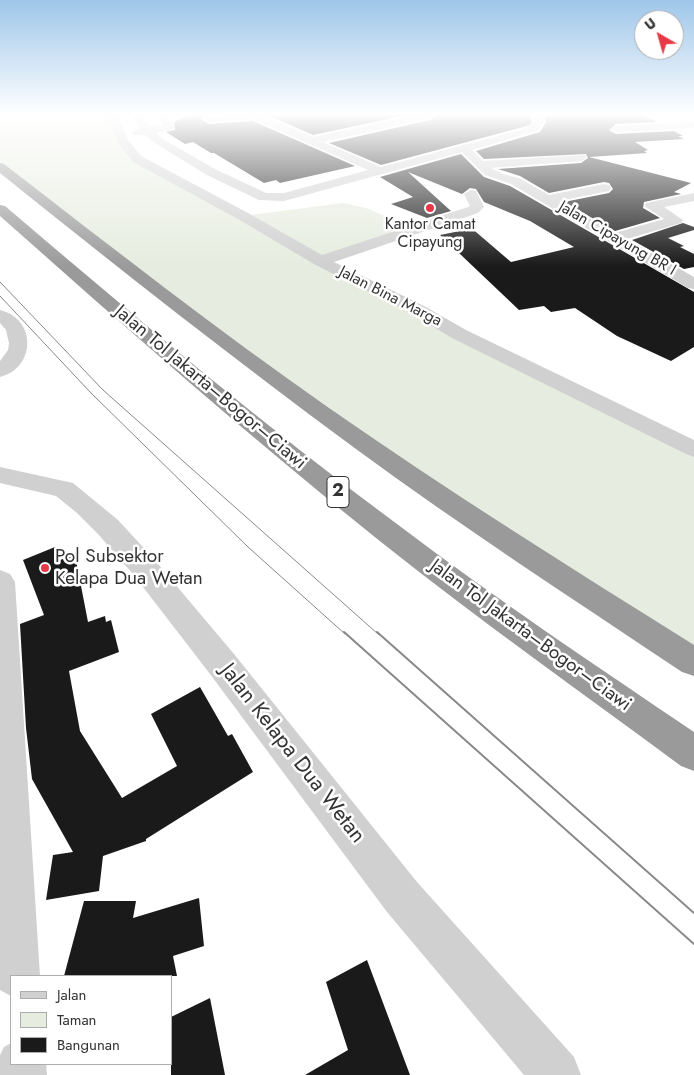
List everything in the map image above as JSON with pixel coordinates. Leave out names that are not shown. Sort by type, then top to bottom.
[{"type":"highway","points":[[0,167],[212,332],[320,413],[559,575],[694,662]]},
{"type":"highway","name":"Jalan Tol Jakarta–Bogor–Ciawi","points":[[0,209],[163,351],[278,446],[449,578],[694,753]]},
{"type":"street","name":"Jalan Bina Marga","points":[[147,165],[243,216],[320,261],[418,310],[459,334],[694,450]]},
{"type":"street","points":[[200,165],[260,195],[271,198],[403,165]]},
{"type":"street","points":[[367,165],[380,171]]},
{"type":"street","name":"Jalan Cipayung BR I","points":[[479,165],[491,174],[515,181],[692,282]]},
{"type":"street","points":[[549,200],[604,188]]},
{"type":"street","points":[[320,261],[468,212],[477,206],[471,194]]},
{"type":"street","points":[[613,238],[676,220],[651,206],[694,197]]},
{"type":"street","points":[[674,201],[694,209]]},
{"type":"street","points":[[0,315],[8,319],[20,339],[19,349],[15,358],[0,371]]},
{"type":"street","name":"Jalan Kelapa Dua Wetan","points":[[0,475],[64,489],[86,506],[108,527],[143,566],[222,664],[402,897],[556,1075]]},
{"type":"street","points":[[0,582],[17,975]]},
{"type":"green space","points":[[0,165],[148,165],[243,216],[343,203],[366,208],[415,229],[321,261],[694,449],[694,662],[502,537]]},
{"type":"building","points":[[234,165],[355,166],[280,183],[276,180],[264,183]]},
{"type":"building","points":[[422,165],[472,165],[484,177],[510,186],[694,292],[694,347],[671,361],[617,336],[575,308],[551,312],[544,306],[519,310],[440,235],[460,231],[446,226],[462,220],[511,262],[574,247],[530,221],[484,202],[476,189],[470,188],[462,194],[408,172],[451,211],[427,218],[391,204],[413,197],[380,177]]},
{"type":"building","points":[[551,165],[621,165],[691,183],[674,192],[681,194],[644,202],[643,208],[660,218],[615,231],[564,202],[609,193],[613,189],[609,183],[604,182],[549,193],[520,176],[498,169]]},
{"type":"building","points":[[683,223],[694,227],[694,230],[668,238],[684,246],[680,247],[694,254],[694,267],[684,269],[632,240]]},
{"type":"building","points":[[55,547],[60,560],[75,555],[88,622],[105,616],[106,622],[111,620],[119,652],[69,671],[80,731],[122,798],[177,766],[151,714],[200,687],[228,736],[232,734],[253,772],[146,839],[146,841],[103,856],[99,891],[46,900],[53,855],[73,852],[32,779],[26,728],[20,624],[44,615],[23,560]]},
{"type":"building","points":[[199,898],[204,946],[173,956],[177,976],[64,975],[84,901],[136,901],[133,918]]},
{"type":"building","points":[[367,960],[410,1075],[305,1075],[348,1050],[326,982]]},
{"type":"building","points":[[210,998],[225,1075],[171,1075],[172,1017]]},
{"type":"tram line","points":[[0,282],[103,390],[378,634]]},
{"type":"tram line","points":[[0,296],[91,393],[248,547],[345,634]]},
{"type":"tram line","points":[[344,632],[694,944]]},
{"type":"tram line","points":[[377,632],[694,913]]},
{"type":"place","name":"Kantor Camat Cipayung","points":[[430,208]]},
{"type":"place","name":"Pol Subsektor Kelapa Dua Wetan","points":[[45,568]]}]
